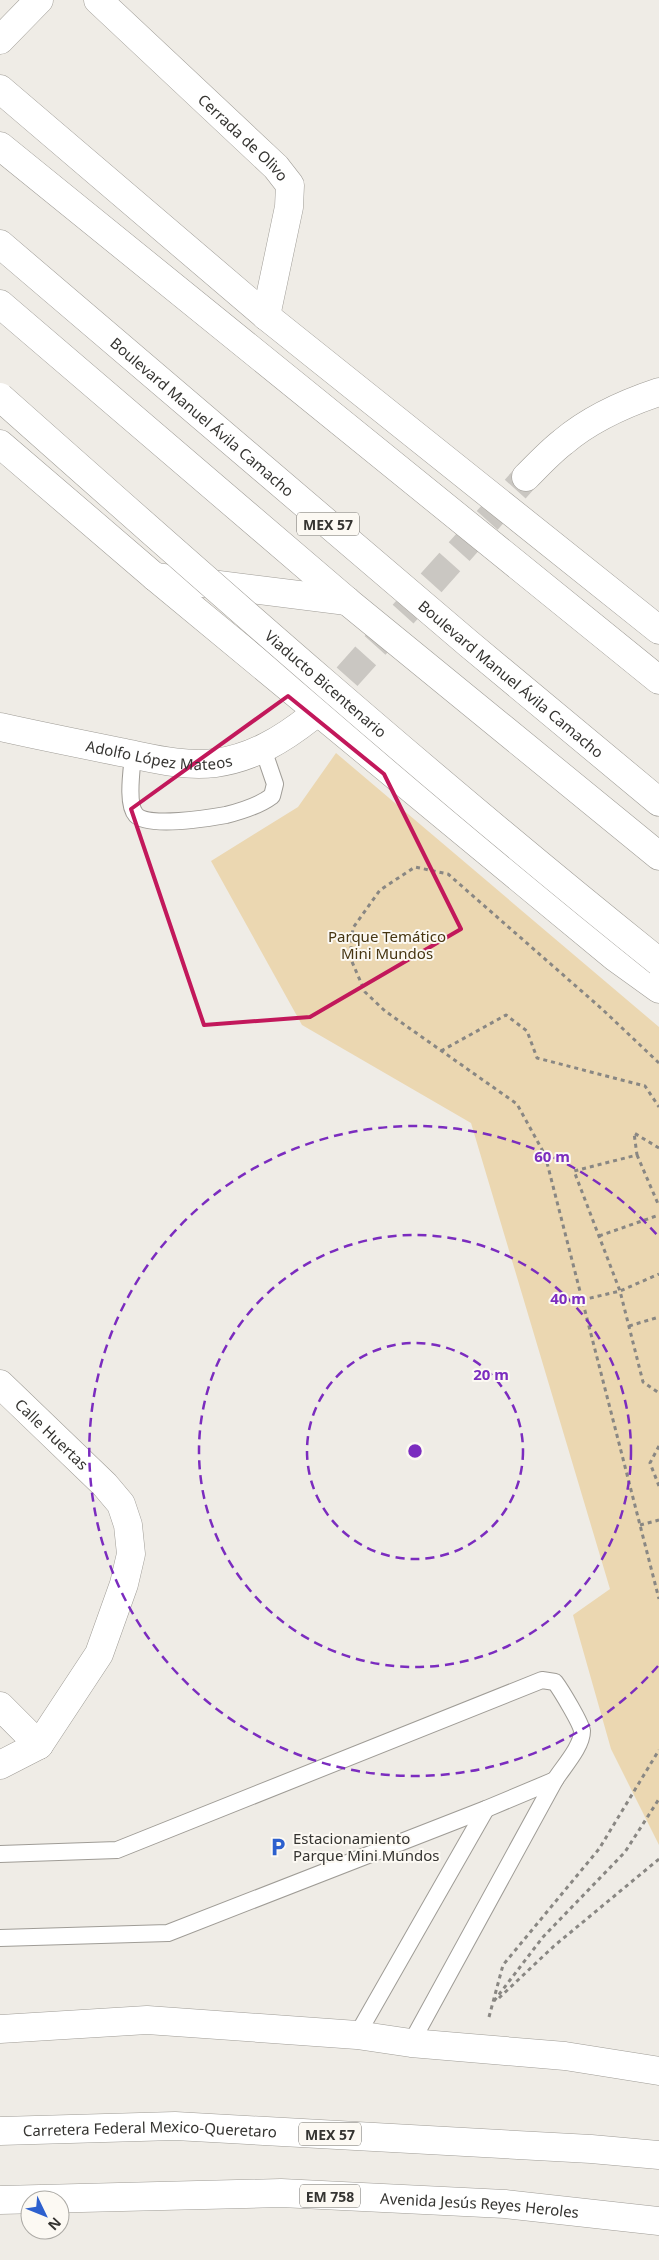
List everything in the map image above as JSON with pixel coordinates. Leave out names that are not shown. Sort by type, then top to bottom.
[{"type":"main road","points":[[0,40],[39,0]]},
{"type":"main road","name":"Cerrada de Olivo","points":[[98,0],[276,167],[290,185],[289,207],[266,316]]},
{"type":"main road","points":[[0,89],[266,316],[659,630]]},
{"type":"main road","points":[[0,146],[659,680]]},
{"type":"main road","name":"Boulevard Manuel Ávila Camacho","points":[[0,244],[476,650],[659,802]]},
{"type":"main road","name":"MEX 57","points":[[0,304],[347,601],[659,856]]},
{"type":"main road","points":[[526,476],[563,441],[588,425],[639,398],[659,392]]},
{"type":"main road","name":"Viaducto Bicentenario","points":[[0,397],[267,634],[555,878],[659,962]]},
{"type":"main road","points":[[0,444],[155,577],[616,958],[659,989]]},
{"type":"main road","points":[[155,577],[347,601]]},
{"type":"main road","name":"Adolfo López Mateos","points":[[0,728],[169,762],[214,763],[264,749],[289,735],[311,717]]},
{"type":"main road","name":"Calle Huertas","points":[[0,1384],[105,1485],[120,1504],[128,1525],[131,1554],[126,1576],[99,1654],[39,1745]]},
{"type":"main road","points":[[0,1706],[39,1745],[0,1765]]},
{"type":"main road","points":[[0,2029],[148,2020],[357,2035],[411,2043],[565,2056],[659,2071]]},
{"type":"main road","name":"Carretera Federal Mexico-Queretaro","points":[[0,2131],[175,2126],[592,2149],[659,2155]]},
{"type":"main road","name":"Avenida Jesús Reyes Heroles","points":[[0,2200],[281,2193],[505,2204],[659,2221]]},
{"type":"lane","points":[[132,755],[131,805],[136,816],[146,820],[183,821],[228,814],[264,802],[272,796],[275,784],[264,749]]},
{"type":"lane","points":[[0,1854],[117,1850],[542,1680],[555,1682],[582,1730],[579,1743],[555,1780],[411,2043]]},
{"type":"lane","points":[[0,1938],[168,1933],[486,1810],[555,1780]]},
{"type":"lane","points":[[357,2035],[486,1810]]},
{"type":"path","points":[[659,1063],[602,1009],[448,874],[415,867],[380,890],[353,928],[350,957],[365,992],[385,1011],[518,1104],[545,1155],[659,1599]]},
{"type":"path","points":[[442,1051],[506,1015],[527,1030],[536,1058],[645,1086],[659,1107]]},
{"type":"path","points":[[659,1148],[634,1133],[637,1155],[659,1206]]},
{"type":"path","points":[[637,1155],[574,1171],[620,1292],[643,1382],[659,1393]]},
{"type":"path","points":[[599,1236],[659,1215]]},
{"type":"path","points":[[582,1300],[620,1292],[659,1274]]},
{"type":"path","points":[[629,1326],[659,1317]]},
{"type":"path","points":[[659,1446],[650,1463],[659,1486]]},
{"type":"path","points":[[640,1525],[659,1520]]},
{"type":"path","points":[[479,2049],[503,1965],[598,1848],[659,1750]]},
{"type":"path","points":[[492,2004],[543,1937],[625,1852],[659,1799]]},
{"type":"path","points":[[492,2004],[554,1946],[659,1859]]},
{"type":"highlighted area","points":[[288,696],[384,774],[461,929],[310,1017],[204,1025],[131,809]]},
{"type":"green space","name":"Parque Temático Mini Mundos","points":[[336,753],[659,1027],[659,1845],[611,1749],[573,1615],[610,1589],[471,1123],[302,1025],[211,861],[298,807]]},
{"type":"tunnel","points":[[319,708],[526,477]]},
{"type":"place","name":"Estacionamiento Parque Mini Mundos","points":[[278,1847]]}]
